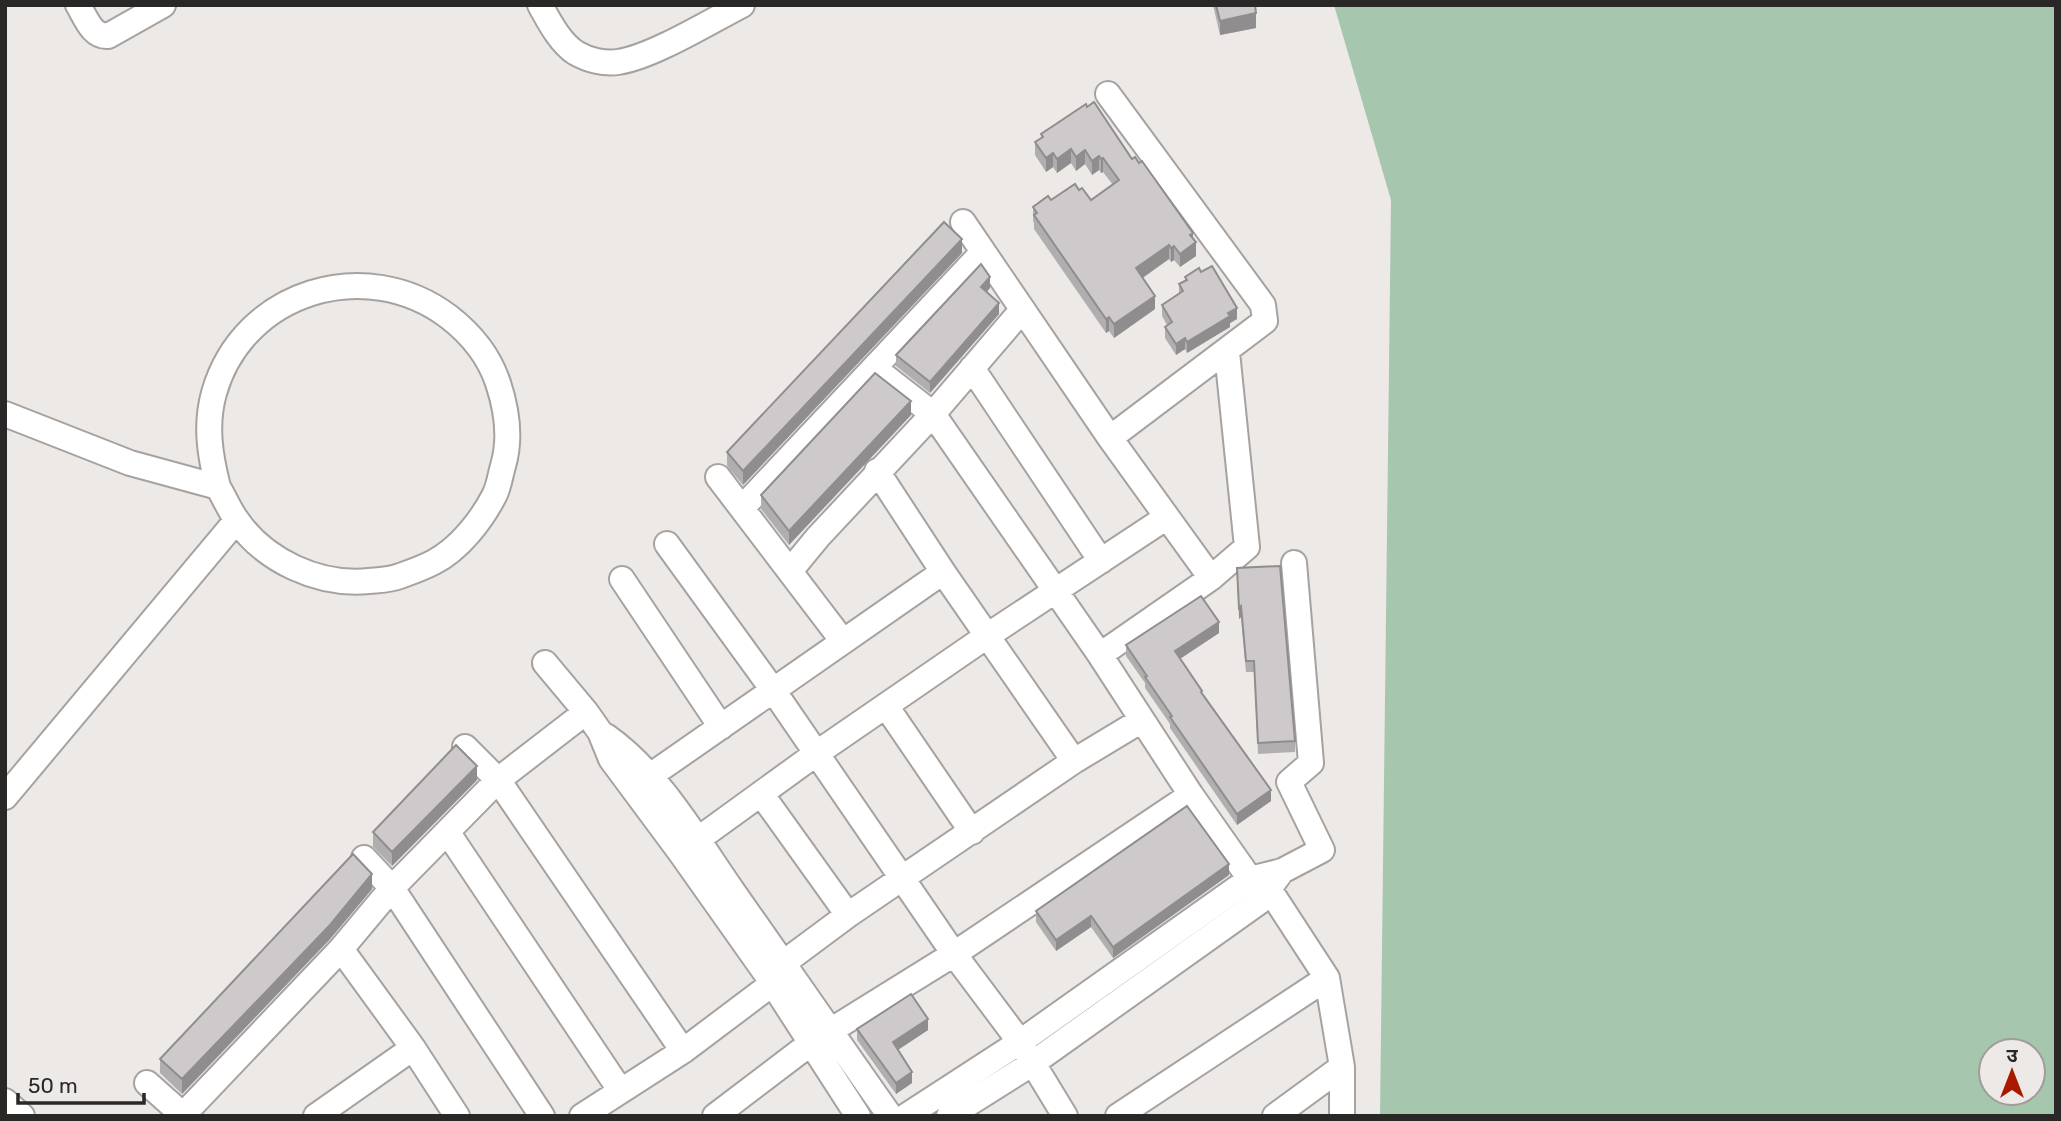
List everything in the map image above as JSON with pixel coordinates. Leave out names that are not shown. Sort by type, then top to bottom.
[{"type":"street","points":[[78,5],[94,32],[102,37],[163,5]]},
{"type":"street","points":[[540,5],[554,30],[573,52],[594,61],[615,62],[638,58],[742,5]]},
{"type":"street","points":[[1108,94],[1263,305],[1265,321],[1110,438]]},
{"type":"street","points":[[963,222],[1110,438],[1211,578]]},
{"type":"street","points":[[742,508],[983,252]]},
{"type":"street","points":[[343,285],[388,287],[430,303],[466,330],[492,366],[506,408],[507,452],[495,495],[471,532],[436,561],[395,578],[351,583],[307,574],[268,552],[236,520],[218,487],[210,456],[209,424],[214,393],[226,364],[243,338],[262,319],[300,296],[343,285]]},
{"type":"street","points":[[790,571],[877,471],[933,414],[1022,310]]},
{"type":"street","points":[[1100,655],[1211,578],[1247,547],[1227,352]]},
{"type":"street","points":[[874,368],[933,414],[1100,655],[1191,795],[1267,880],[1328,978],[1342,1067],[1342,1116]]},
{"type":"street","points":[[972,368],[1101,561]]},
{"type":"street","points":[[5,414],[130,463],[218,487]]},
{"type":"street","points":[[877,471],[943,572],[1074,761]]},
{"type":"street","points":[[718,477],[842,640]]},
{"type":"street","points":[[697,840],[817,753],[987,636],[1167,517]]},
{"type":"street","points":[[5,797],[236,520]]},
{"type":"street","points":[[667,544],[773,690],[954,954],[1026,1052],[1065,1116]]},
{"type":"street","points":[[949,1116],[1026,1052],[1267,880],[1322,850],[1289,782],[1311,763],[1294,564]]},
{"type":"street","points":[[650,776],[943,572]]},
{"type":"street","points":[[622,579],[721,727]]},
{"type":"street","points":[[545,663],[593,722],[650,776],[697,840],[774,974]]},
{"type":"street","points":[[886,706],[972,832]]},
{"type":"street","points":[[582,1116],[683,1051],[848,915],[1074,761],[1142,720]]},
{"type":"street","points":[[147,1083],[184,1115],[341,949],[392,888],[498,780],[593,722]]},
{"type":"street","points":[[593,722],[611,759],[680,852],[820,1037],[890,1116]]},
{"type":"street","points":[[465,747],[498,780],[683,1051]]},
{"type":"street","points":[[762,795],[848,915]]},
{"type":"street","points":[[715,1116],[820,1037],[954,954],[1191,795]]},
{"type":"street","points":[[448,833],[620,1090]]},
{"type":"street","points":[[364,858],[392,888],[542,1116]]},
{"type":"street","points":[[341,949],[413,1048],[456,1115]]},
{"type":"street","points":[[1118,1116],[1154,1106],[1328,978]]},
{"type":"street","points":[[820,1037],[858,1116]]},
{"type":"street","points":[[316,1116],[413,1048]]},
{"type":"street","points":[[906,1116],[1026,1052]]},
{"type":"street","points":[[1275,1116],[1342,1067]]},
{"type":"street","points":[[5,1101],[22,1116]]},
{"type":"green space","points":[[1334,5],[2056,5],[2056,1116],[1380,1116],[1391,200]]},
{"type":"building","points":[[1216,5],[1255,5],[1256,13],[1220,21]]},
{"type":"building","points":[[1094,102],[1132,159],[1135,157],[1139,163],[1142,161],[1193,233],[1190,235],[1196,242],[1180,254],[1174,246],[1171,248],[1169,245],[1136,268],[1155,296],[1114,324],[1109,317],[1106,319],[1034,215],[1037,213],[1033,207],[1048,196],[1051,200],[1075,184],[1079,190],[1082,188],[1091,200],[1119,180],[1099,156],[1092,161],[1085,150],[1076,157],[1071,149],[1057,159],[1053,153],[1046,158],[1035,142],[1043,137],[1041,134],[1086,104],[1087,107]]},
{"type":"building","points":[[944,222],[962,239],[743,471],[727,452]]},
{"type":"building","points":[[981,264],[990,277],[981,287],[999,303],[930,382],[896,355]]},
{"type":"building","points":[[1212,266],[1237,308],[1228,313],[1230,316],[1187,342],[1185,338],[1176,344],[1165,327],[1172,322],[1162,305],[1183,291],[1179,284],[1187,280],[1185,277],[1199,268],[1201,272]]},
{"type":"building","points":[[875,373],[911,401],[789,531],[761,495]]},
{"type":"building","points":[[1280,566],[1295,741],[1258,743],[1254,661],[1246,661],[1237,568]]},
{"type":"building","points":[[1201,596],[1219,622],[1175,651],[1271,790],[1237,814],[1170,717],[1172,716],[1126,645]]},
{"type":"building","points":[[456,745],[477,766],[392,852],[373,832]]},
{"type":"building","points":[[1187,806],[1229,864],[1113,947],[1091,916],[1056,940],[1036,911]]},
{"type":"building","points":[[353,854],[372,874],[330,925],[182,1079],[160,1059]]},
{"type":"building","points":[[911,994],[928,1019],[893,1042],[912,1072],[896,1083],[857,1029]]}]
